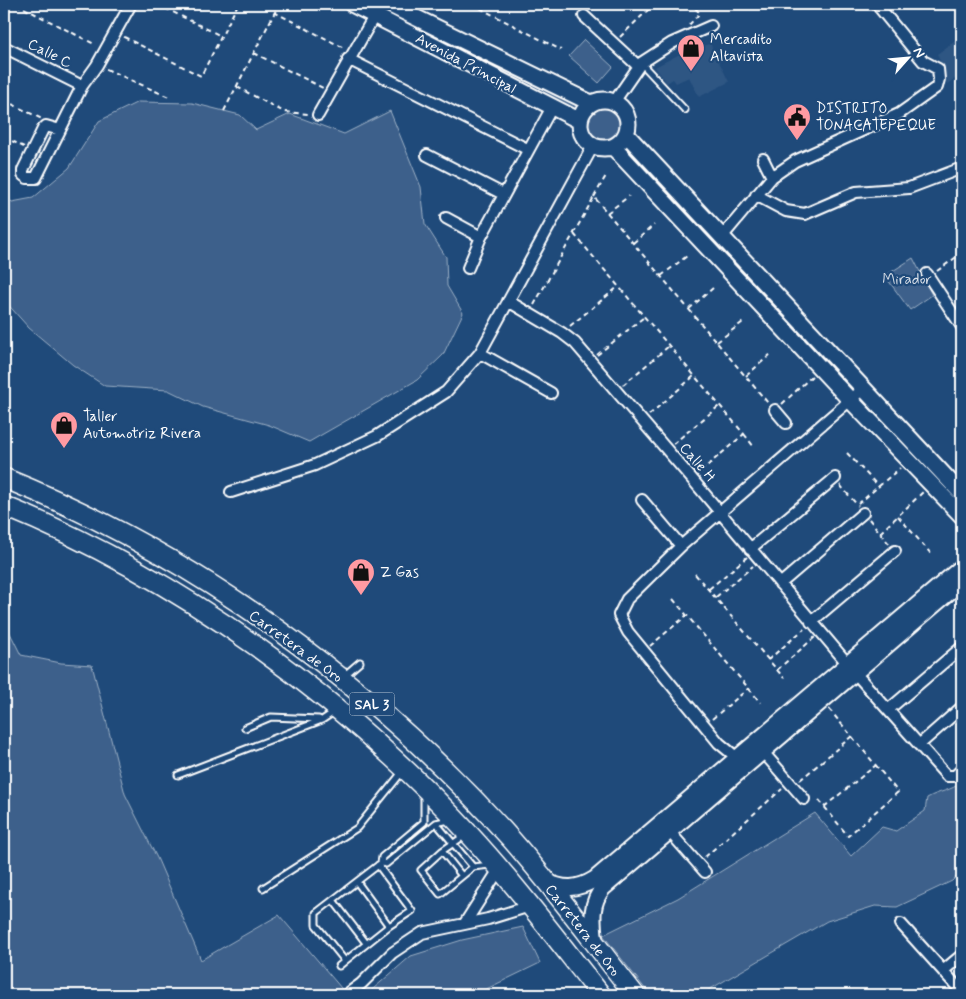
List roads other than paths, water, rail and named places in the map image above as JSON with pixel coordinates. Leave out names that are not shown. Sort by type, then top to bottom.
[{"type":"highway","name":"Carretera de Oro","points":[[4,478],[90,516],[153,550],[221,592],[275,629],[359,692],[437,764],[511,839],[635,995]]},
{"type":"highway","points":[[33,518],[45,508],[41,493]]},
{"type":"highway","name":"Carretera de Oro","points":[[4,506],[79,540],[137,571],[264,652],[329,715],[405,769],[455,819],[461,838],[498,866],[601,995]]},
{"type":"highway","points":[[79,540],[75,534],[74,524],[80,519],[90,516]]},
{"type":"street","points":[[56,128],[46,126],[43,129],[23,170],[23,176],[32,179],[36,178],[56,128],[97,65],[130,4]]},
{"type":"street","name":"Avenida Principal","points":[[352,4],[378,10],[580,121]]},
{"type":"street","name":"Avenida Principal","points":[[388,4],[591,103]]},
{"type":"street","points":[[722,237],[772,177],[794,161],[899,114],[937,88],[940,79],[938,69],[923,61],[879,7]]},
{"type":"street","points":[[318,115],[378,10]]},
{"type":"street","points":[[584,16],[639,64]]},
{"type":"street","points":[[614,102],[639,64],[672,43],[711,26]]},
{"type":"street","name":"Calle C","points":[[4,46],[82,86]]},
{"type":"street","points":[[350,56],[527,149]]},
{"type":"street","points":[[614,148],[626,134],[628,125],[626,114],[614,102],[602,100],[591,103],[582,114],[580,121],[584,138],[593,146],[614,148],[851,401],[962,516]]},
{"type":"street","points":[[468,268],[481,237],[503,194],[552,107]]},
{"type":"street","points":[[626,134],[962,494]]},
{"type":"street","points":[[231,492],[315,465],[377,436],[446,392],[480,353],[593,146]]},
{"type":"street","points":[[427,155],[503,194]]},
{"type":"street","points":[[763,159],[772,177]]},
{"type":"street","points":[[756,195],[786,211],[805,214],[856,192],[909,188],[962,168]]},
{"type":"street","points":[[446,218],[481,237]]},
{"type":"street","points":[[928,276],[962,327]]},
{"type":"street","name":"Calle H","points":[[508,302],[562,333],[590,361],[667,449],[851,669],[947,776],[955,776],[962,769]]},
{"type":"street","points":[[480,353],[551,393]]},
{"type":"street","points":[[742,762],[719,743],[621,623],[619,615],[628,599],[681,546],[863,390]]},
{"type":"street","points":[[775,410],[786,423]]},
{"type":"street","points":[[754,554],[835,478]]},
{"type":"street","points":[[642,500],[681,546]]},
{"type":"street","points":[[780,584],[860,509]]},
{"type":"street","points":[[811,622],[895,551]]},
{"type":"street","points":[[595,944],[592,912],[598,894],[669,831],[742,762],[764,752],[823,701],[851,669],[962,567]]},
{"type":"street","points":[[544,880],[558,887],[571,889],[584,886],[595,879],[742,762],[851,669],[962,581]]},
{"type":"street","points":[[888,710],[962,647]]},
{"type":"street","points":[[919,745],[962,708]]},
{"type":"street","points":[[764,752],[804,799]]},
{"type":"street","points":[[669,831],[705,872]]},
{"type":"street","points":[[465,922],[498,866]]},
{"type":"street","points":[[346,995],[411,939],[422,933],[436,932],[465,922],[488,919],[530,906]]},
{"type":"street","points":[[901,924],[962,992]]},
{"type":"street","points":[[944,970],[962,955]]},
{"type":"lane","points":[[639,64],[685,110]]},
{"type":"lane","points":[[341,679],[360,662]]},
{"type":"lane","points":[[245,728],[271,717],[329,715]]},
{"type":"lane","points":[[178,775],[329,715]]},
{"type":"lane","points":[[263,888],[357,828],[405,769]]},
{"type":"lane","points":[[382,862],[424,822],[423,788]]},
{"type":"lane","points":[[345,961],[316,925],[314,919],[316,913],[436,823],[455,819]]},
{"type":"lane","points":[[436,823],[461,838],[473,867]]},
{"type":"lane","points":[[461,838],[442,851],[421,870],[440,894],[473,867],[498,866]]},
{"type":"lane","points":[[442,851],[462,876]]},
{"type":"lane","points":[[339,966],[388,926],[412,911],[382,862]]},
{"type":"lane","points":[[357,882],[388,926]]},
{"type":"lane","points":[[333,900],[366,943]]},
{"type":"place","name":"Mercadito Altavista","points":[[691,72]]},
{"type":"place","name":"DISTRITO TONACATEPEQUE","points":[[797,141]]},
{"type":"place","name":"Taller Automotriz Rivera","points":[[64,449]]},
{"type":"place","name":"Z Gas","points":[[361,596]]},
{"type":"park label","name":"Mirador","points":[[907,279]]}]
